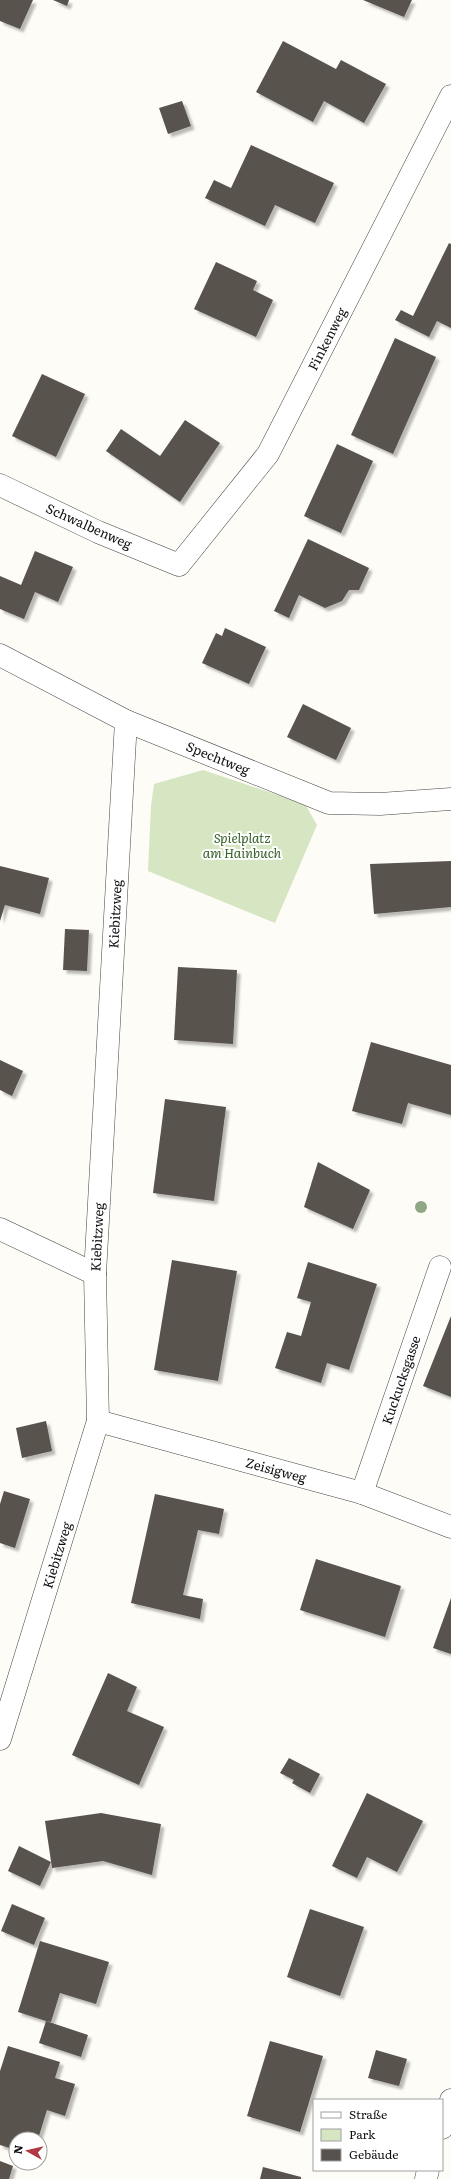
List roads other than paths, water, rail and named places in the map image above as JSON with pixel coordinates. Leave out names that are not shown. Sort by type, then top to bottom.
[{"type":"street","name":"Finkenweg","points":[[179,565],[268,454],[451,96]]},
{"type":"street","name":"Schwalbenweg","points":[[0,485],[98,532],[179,565]]},
{"type":"street","name":"Spechtweg","points":[[0,655],[126,721],[329,803],[380,804],[451,799]]},
{"type":"street","name":"Kiebitzweg","points":[[0,1739],[98,1421],[95,1274],[126,721]]},
{"type":"street","points":[[0,1229],[95,1274]]},
{"type":"street","name":"Kuckucksgasse","points":[[362,1493],[440,1267]]},
{"type":"street","name":"Zeisigweg","points":[[98,1421],[362,1493],[451,1527]]},
{"type":"street","points":[[443,2125],[451,2100]]},
{"type":"park label","name":"Spielplatz am Hainbuch","points":[[242,846]]}]
